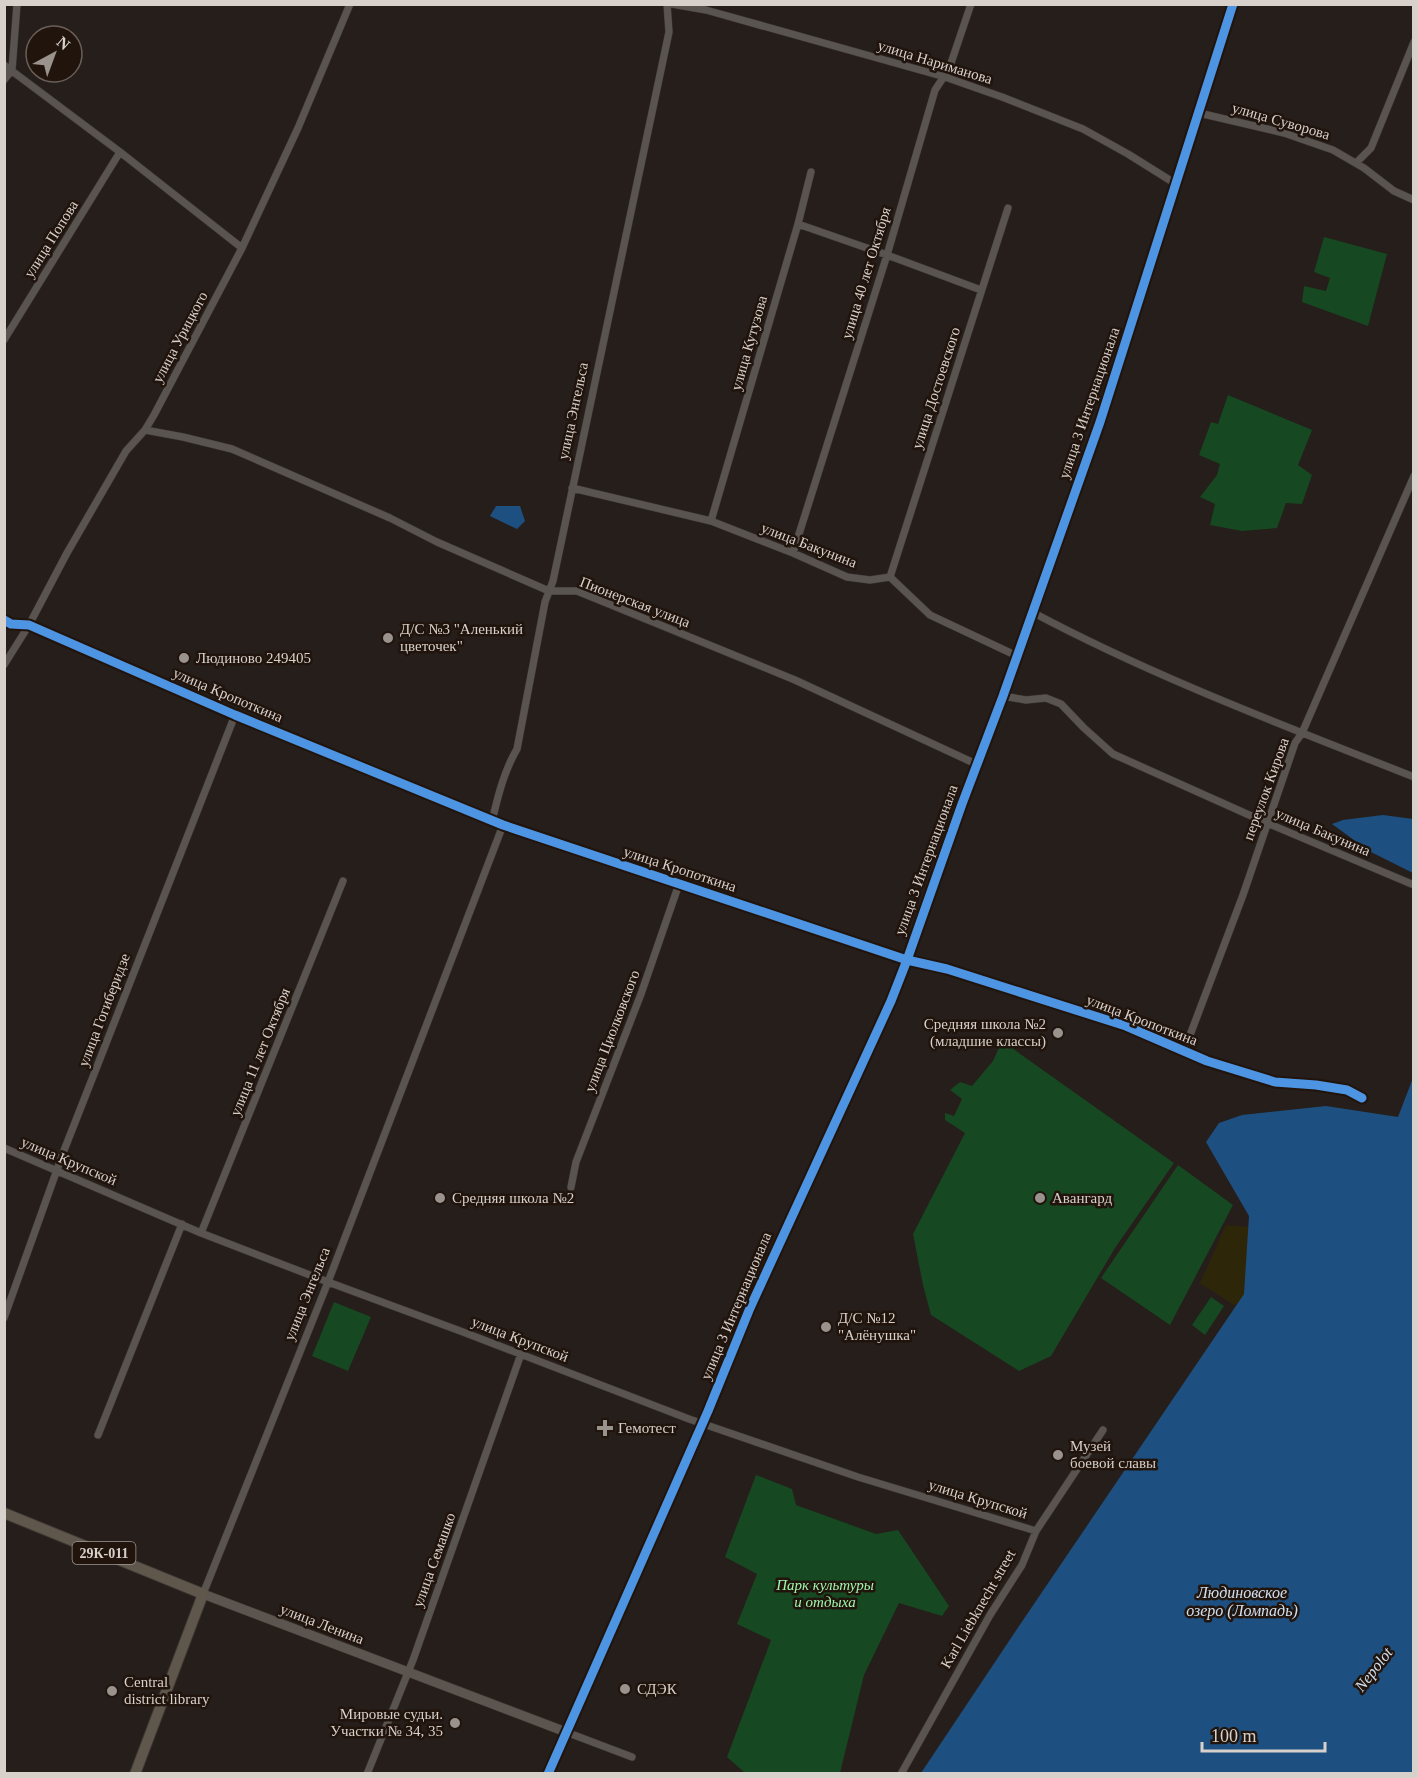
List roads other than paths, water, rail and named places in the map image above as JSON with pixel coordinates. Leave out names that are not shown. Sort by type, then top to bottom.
[{"type":"main road","name":"улица Ленина","points":[[4,1513],[203,1594]]},
{"type":"main road","name":"улица Энгельса","points":[[135,1773],[203,1594]]},
{"type":"street","points":[[4,80],[12,70],[18,4]]},
{"type":"street","name":"улица Урицкого","points":[[4,665],[29,625],[67,553],[126,451],[145,430],[242,248],[298,128],[350,4]]},
{"type":"street","name":"улица Энгельса","points":[[492,821],[500,791],[517,748],[549,591],[553,581],[669,32],[667,4]]},
{"type":"street","name":"улица Нариманова","points":[[672,4],[706,9],[945,77],[1002,97],[1083,129],[1176,184]]},
{"type":"street","name":"улица 40 лет Октября","points":[[793,553],[887,255],[935,90],[949,69],[971,4]]},
{"type":"street","name":"улица 3 Интернационала","points":[[566,1732],[750,1308],[908,960],[917,928],[1003,696],[1100,422],[1233,4]]},
{"type":"street","points":[[1356,163],[1371,148],[1413,42]]},
{"type":"street","points":[[4,65],[242,248]]},
{"type":"street","name":"улица Суворова","points":[[1199,113],[1310,141],[1333,150],[1364,168],[1394,191],[1413,200]]},
{"type":"street","name":"улица Попова","points":[[4,340],[120,152]]},
{"type":"street","name":"улица Кутузова","points":[[711,521],[798,224],[811,172]]},
{"type":"street","name":"улица Достоевского","points":[[890,577],[1008,208]]},
{"type":"street","points":[[798,224],[981,290]]},
{"type":"street","name":"Пионерская улица","points":[[145,430],[232,449],[549,591],[577,591],[784,675],[976,764]]},
{"type":"street","name":"переулок Кирова","points":[[1184,1051],[1243,895],[1295,743],[1302,733],[1413,476]]},
{"type":"street","name":"улица Бакунина","points":[[572,488],[711,521],[847,577],[870,580],[890,577]]},
{"type":"street","points":[[890,577],[930,615],[1017,656]]},
{"type":"street","points":[[1032,612],[1126,659],[1413,777]]},
{"type":"street","name":"улица Кропоткина","points":[[4,620],[11,624],[29,625],[235,714],[503,825],[908,960],[947,969],[1112,1022],[1206,1061],[1275,1082],[1347,1090],[1362,1098]]},
{"type":"street","name":"улица Бакунина","points":[[1003,696],[1026,699],[1046,698],[1061,704],[1113,754],[1413,885]]},
{"type":"street","name":"улица Гогиберидзе","points":[[4,1318],[57,1170],[235,714]]},
{"type":"street","name":"улица Энгельса","points":[[203,1594],[328,1282],[503,825]]},
{"type":"street","name":"улица 11 лет Октября","points":[[201,1233],[343,881]]},
{"type":"street","name":"улица Циолковского","points":[[571,1187],[576,1162],[641,994],[679,884]]},
{"type":"street","name":"улица Крупской","points":[[4,1148],[201,1233],[702,1423],[858,1477],[1036,1531]]},
{"type":"street","points":[[98,1435],[182,1224]]},
{"type":"street","name":"улица Семашко","points":[[367,1773],[408,1673],[521,1354]]},
{"type":"street","name":"Karl Liebknecht street","points":[[901,1773],[984,1625],[1022,1565],[1036,1531],[1103,1430]]},
{"type":"street","name":"улица Ленина","points":[[203,1594],[632,1757]]},
{"type":"street","points":[[548,1773],[566,1732]]},
{"type":"water","points":[[496,506],[520,506],[525,521],[517,529],[490,516]]},
{"type":"water","points":[[1383,815],[1413,819],[1413,873],[1369,851],[1332,824],[1343,820]]},
{"type":"water","name":"Людиновское озеро (Ломпадь)","points":[[1413,1078],[1413,1773],[921,1773],[1244,1294],[1249,1216],[1206,1142],[1219,1123],[1242,1115],[1326,1106],[1398,1117]]},
{"type":"place","name":"Д/С №3 \"Аленький цветочек\"","points":[[388,638]]},
{"type":"place","name":"Людиново 249405","points":[[184,658]]},
{"type":"place","name":"Средняя школа №2 (младшие классы)","points":[[1058,1033]]},
{"type":"place","name":"Средняя школа №2","points":[[440,1198]]},
{"type":"place","name":"Авангард","points":[[1040,1198]]},
{"type":"place","name":"Д/С №12 \"Алёнушка\"","points":[[826,1327]]},
{"type":"place","name":"Гемотест","points":[[605,1428]]},
{"type":"place","name":"Музей боевой славы","points":[[1058,1455]]},
{"type":"place","name":"СДЭК","points":[[625,1689]]},
{"type":"place","name":"Central district library","points":[[112,1691]]},
{"type":"place","name":"Мировые судьи. Участки № 34, 35","points":[[455,1723]]},
{"type":"park label","name":"Парк культуры и отдыха","points":[[825,1594]]},
{"type":"water label","name":"Nepolot","points":[[1373,1669]]}]
